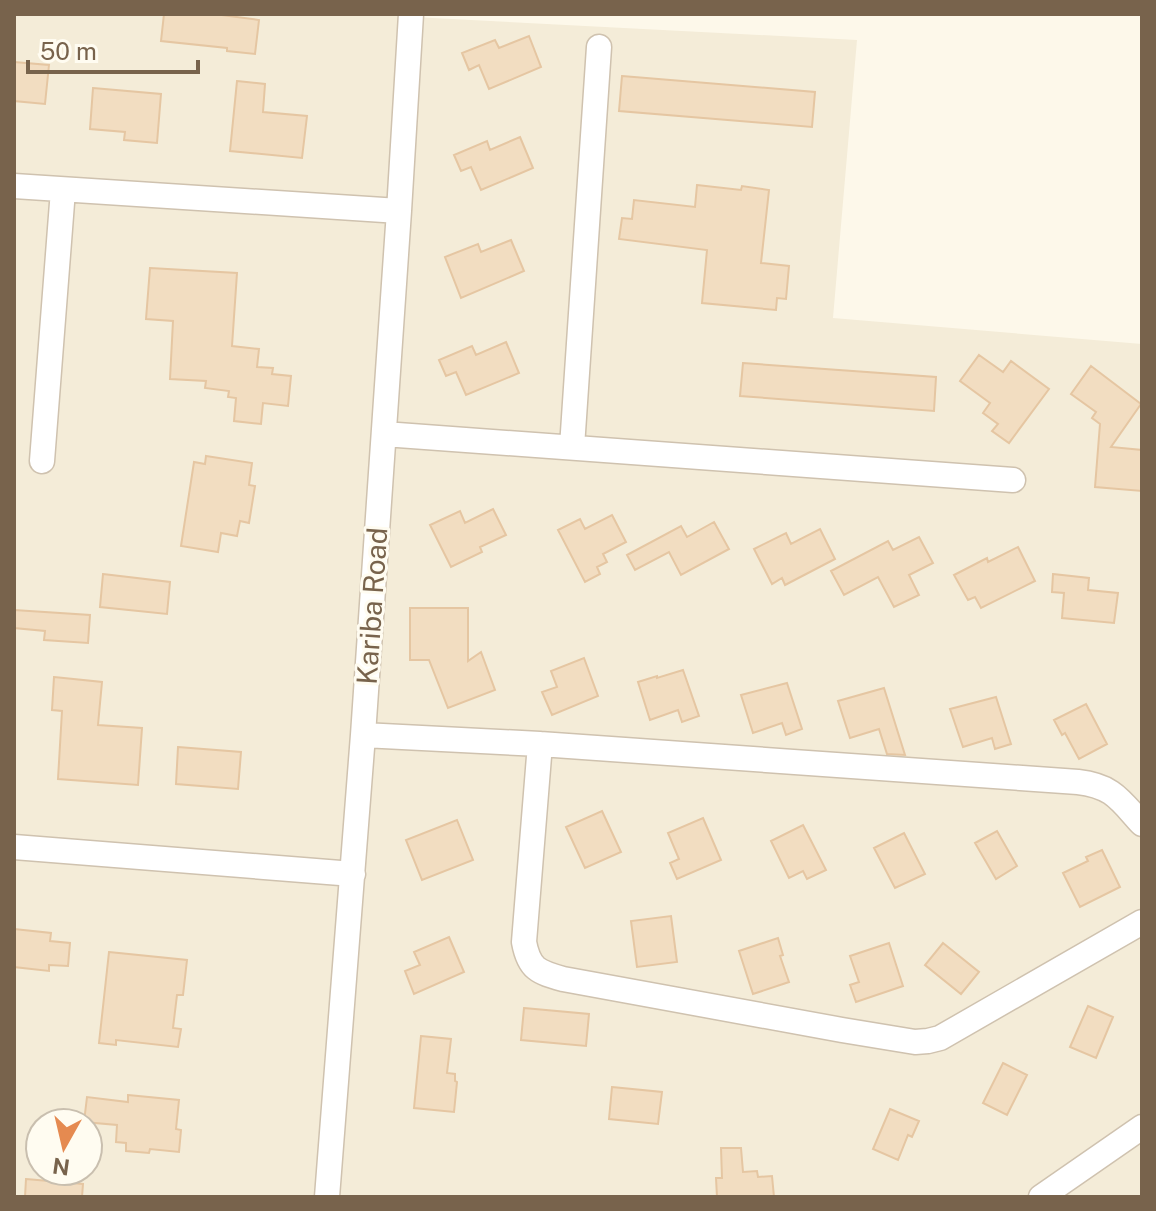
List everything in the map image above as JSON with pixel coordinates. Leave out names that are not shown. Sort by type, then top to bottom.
[{"type":"street","name":"Kariba Road","points":[[327,1197],[363,735],[411,14]]},
{"type":"street","points":[[572,447],[599,47]]},
{"type":"street","points":[[14,186],[399,211]]},
{"type":"street","points":[[42,461],[63,190]]},
{"type":"street","points":[[384,434],[1013,480]]},
{"type":"street","points":[[363,735],[540,744],[1093,784],[1116,796],[1142,824]]},
{"type":"street","points":[[540,744],[524,942],[534,968],[547,975],[842,1030],[915,1042],[928,1041],[953,1031],[1142,922]]},
{"type":"street","points":[[14,847],[353,874]]},
{"type":"street","points":[[1041,1197],[1142,1127]]},
{"type":"shaded area","points":[[14,14],[355,14],[857,40],[833,318],[1142,344],[1142,1197],[14,1197]]},
{"type":"building","points":[[164,14],[214,14],[259,20],[255,54],[161,41]]},
{"type":"building","points":[[529,36],[541,67],[489,89],[479,65],[469,70],[462,53],[495,40],[499,48]]},
{"type":"building","points":[[14,62],[49,65],[45,104],[14,101]]},
{"type":"building","points":[[622,76],[815,92],[812,127],[619,111]]},
{"type":"building","points":[[237,81],[265,84],[263,112],[307,116],[302,158],[230,151]]},
{"type":"building","points":[[93,88],[161,94],[157,143],[124,140],[125,132],[90,129]]},
{"type":"building","points":[[520,137],[533,168],[481,190],[471,167],[461,171],[454,155],[487,141],[490,150]]},
{"type":"building","points":[[697,185],[769,190],[761,263],[789,266],[786,299],[777,298],[776,310],[702,303],[707,250],[619,239],[622,218],[632,219],[634,200],[695,207]]},
{"type":"building","points":[[511,240],[524,271],[461,298],[445,257],[478,244],[481,252]]},
{"type":"building","points":[[150,268],[237,273],[232,346],[259,349],[257,367],[273,368],[272,374],[291,376],[288,406],[263,403],[261,424],[234,421],[236,398],[228,397],[229,391],[205,388],[206,381],[170,379],[173,321],[146,319]]},
{"type":"building","points":[[506,342],[519,373],[466,395],[456,372],[446,376],[439,360],[472,346],[476,355]]},
{"type":"building","points":[[979,355],[1003,372],[1011,361],[1049,389],[1009,443],[992,431],[998,424],[983,413],[990,403],[960,381]]},
{"type":"building","points":[[743,363],[936,377],[934,411],[740,396]]},
{"type":"building","points":[[1091,366],[1141,404],[1111,447],[1142,450],[1142,491],[1095,487],[1100,424],[1092,418],[1096,412],[1071,394]]},
{"type":"building","points":[[206,456],[252,463],[249,485],[255,486],[249,523],[240,521],[237,536],[221,533],[218,552],[181,546],[194,462],[205,464]]},
{"type":"building","points":[[493,509],[506,535],[480,547],[482,552],[451,567],[430,525],[460,511],[465,523]]},
{"type":"building","points":[[612,515],[626,542],[603,554],[607,562],[597,567],[600,574],[585,582],[558,530],[580,519],[585,529]]},
{"type":"building","points":[[714,522],[729,549],[681,575],[669,552],[635,570],[627,555],[681,526],[687,537]]},
{"type":"building","points":[[820,529],[835,559],[785,585],[782,578],[772,584],[754,549],[786,533],[791,544]]},
{"type":"building","points":[[919,537],[933,563],[909,575],[919,595],[894,607],[878,577],[844,595],[831,571],[888,541],[893,550]]},
{"type":"building","points":[[1018,547],[1035,581],[981,608],[975,597],[968,600],[954,575]]},
{"type":"building","points":[[103,574],[170,582],[167,614],[100,607]]},
{"type":"building","points":[[1053,574],[1089,578],[1088,590],[1118,593],[1114,623],[1062,618],[1064,593],[1052,592]]},
{"type":"building","points":[[410,608],[468,608],[468,661],[481,652],[495,690],[448,708],[429,660],[410,660]]},
{"type":"building","points":[[14,610],[90,615],[88,643],[44,640],[45,631],[14,628]]},
{"type":"building","points":[[584,658],[598,696],[552,715],[542,692],[557,687],[551,671]]},
{"type":"building","points":[[683,670],[699,716],[682,722],[678,710],[650,720],[638,682]]},
{"type":"building","points":[[54,677],[102,682],[98,725],[142,728],[138,785],[58,779],[62,711],[52,710]]},
{"type":"building","points":[[787,683],[802,729],[786,735],[782,723],[753,733],[741,695]]},
{"type":"building","points":[[884,688],[905,755],[887,754],[879,729],[850,738],[838,701]]},
{"type":"building","points":[[996,697],[1011,744],[995,749],[992,738],[963,747],[950,709]]},
{"type":"building","points":[[1086,704],[1107,744],[1079,759],[1054,720]]},
{"type":"building","points":[[178,747],[241,752],[238,789],[176,784]]},
{"type":"building","points":[[602,811],[621,852],[585,868],[566,827]]},
{"type":"building","points":[[703,818],[721,860],[677,879],[670,863],[679,859],[668,833]]},
{"type":"building","points":[[457,820],[473,860],[422,880],[406,840]]},
{"type":"building","points":[[803,825],[826,870],[807,879],[803,871],[789,878],[771,841]]},
{"type":"building","points":[[997,831],[1017,866],[996,879],[975,843]]},
{"type":"building","points":[[904,833],[925,874],[895,888],[874,848]]},
{"type":"building","points":[[1102,850],[1120,887],[1080,907],[1063,873]]},
{"type":"building","points":[[671,916],[677,962],[637,967],[631,921]]},
{"type":"building","points":[[14,929],[51,933],[50,941],[70,943],[68,966],[49,965],[49,971],[14,967]]},
{"type":"building","points":[[449,937],[464,972],[414,994],[405,971],[420,965],[414,952]]},
{"type":"building","points":[[778,938],[783,955],[780,956],[789,982],[753,994],[739,951]]},
{"type":"building","points":[[889,943],[903,986],[856,1002],[850,985],[859,982],[850,956]]},
{"type":"building","points":[[943,943],[979,972],[961,994],[925,965]]},
{"type":"building","points":[[109,952],[187,960],[183,995],[177,995],[173,1028],[181,1029],[178,1047],[116,1040],[116,1045],[99,1043]]},
{"type":"building","points":[[1088,1006],[1113,1017],[1096,1058],[1070,1047]]},
{"type":"building","points":[[524,1008],[589,1014],[586,1046],[521,1040]]},
{"type":"building","points":[[421,1036],[451,1039],[447,1073],[455,1074],[457,1082],[454,1112],[414,1108]]},
{"type":"building","points":[[1003,1063],[1027,1075],[1007,1115],[983,1103]]},
{"type":"building","points":[[612,1087],[662,1092],[658,1124],[609,1119]]},
{"type":"building","points":[[128,1095],[179,1100],[176,1129],[181,1130],[179,1152],[150,1149],[149,1153],[126,1151],[126,1143],[116,1142],[117,1125],[104,1124],[104,1107],[86,1107],[87,1097],[128,1102]]},
{"type":"building","points":[[890,1109],[919,1121],[912,1137],[908,1135],[898,1160],[873,1149]]},
{"type":"building","points":[[721,1148],[741,1148],[743,1172],[757,1171],[758,1177],[772,1176],[774,1197],[717,1197],[716,1178],[722,1178]]},
{"type":"building","points":[[26,1187],[83,1187],[82,1197],[25,1197]]}]
